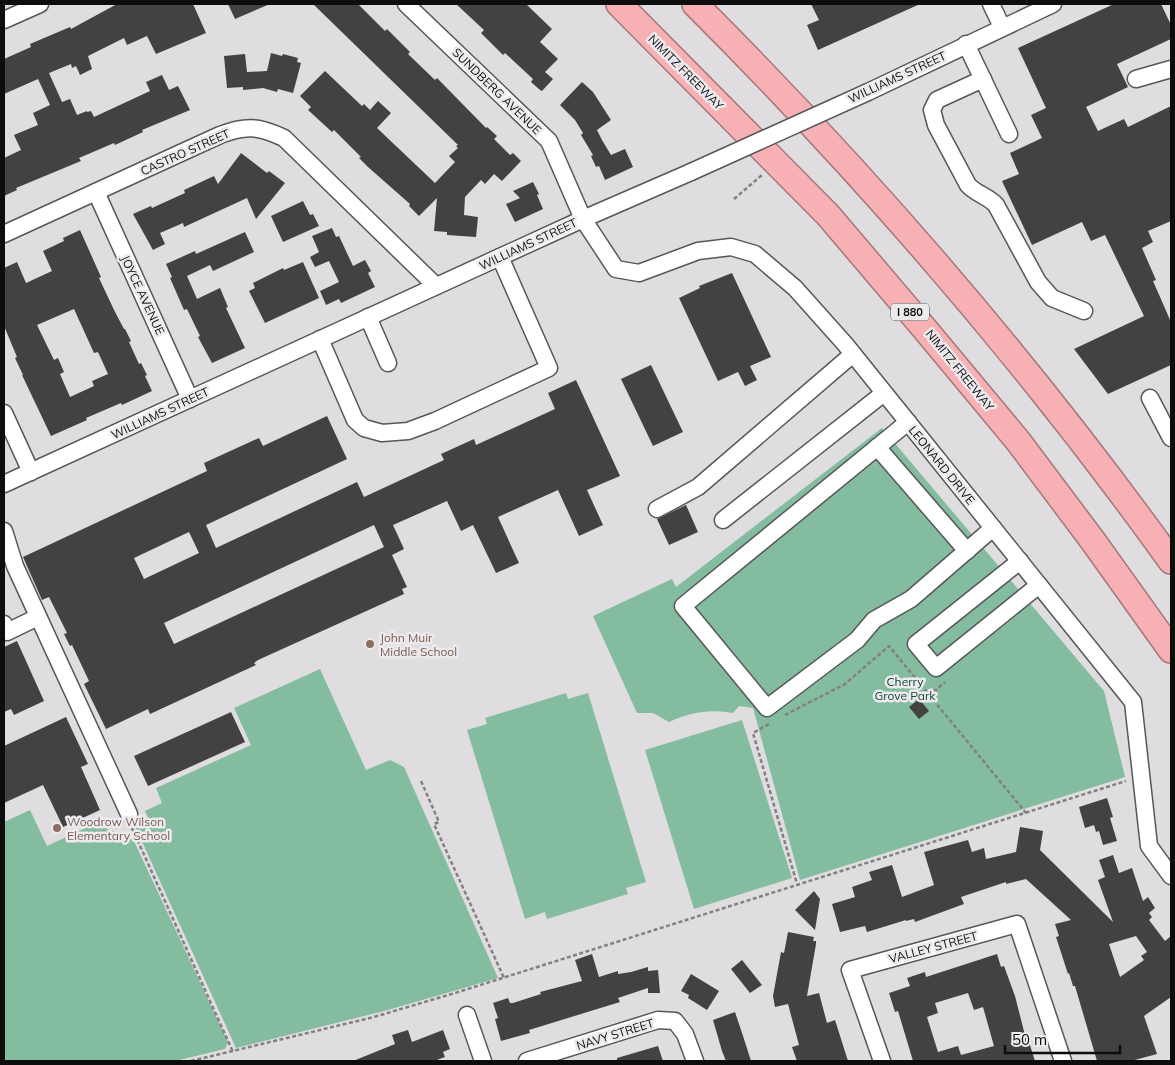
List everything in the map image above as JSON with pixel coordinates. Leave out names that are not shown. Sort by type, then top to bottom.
[{"type":"highway","name":"NIMITZ FREEWAY","points":[[619,4],[828,215],[1018,442],[1171,649]]},
{"type":"highway","points":[[695,4],[788,99],[880,198],[969,300],[1084,443],[1171,561]]},
{"type":"highway","points":[[712,4],[788,99]]},
{"type":"street","points":[[4,20],[40,4]]},
{"type":"street","name":"SUNDBERG AVENUE","points":[[406,4],[549,141],[583,219]]},
{"type":"street","points":[[991,4],[1002,27]]},
{"type":"street","name":"WILLIAMS STREET","points":[[4,484],[583,219],[868,92],[1053,4]]},
{"type":"street","points":[[966,44],[1009,134]]},
{"type":"street","points":[[1136,78],[1171,68]]},
{"type":"street","points":[[983,79],[937,100],[932,110],[936,126],[968,185],[975,192],[992,200],[996,206],[1038,282],[1052,298],[1084,311]]},
{"type":"street","name":"CASTRO STREET","points":[[4,234],[220,135],[236,129],[251,127],[267,130],[284,138],[436,286]]},
{"type":"street","name":"JOYCE AVENUE","points":[[96,192],[190,399]]},
{"type":"street","name":"LEONARD DRIVE","points":[[583,219],[616,269],[639,273],[698,251],[730,247],[755,254],[795,288],[908,422],[1133,702],[1149,846],[1171,876]]},
{"type":"street","points":[[320,339],[355,420],[364,428],[382,433],[408,432],[444,417],[549,368],[500,257]]},
{"type":"street","points":[[368,317],[388,363]]},
{"type":"street","points":[[657,509],[698,486],[852,354]]},
{"type":"street","points":[[723,520],[884,393]]},
{"type":"street","points":[[1150,398],[1171,438]]},
{"type":"street","points":[[4,413],[31,472]]},
{"type":"street","points":[[908,422],[683,606],[767,708],[857,640],[874,620],[912,598],[993,528]]},
{"type":"street","points":[[877,447],[966,551]]},
{"type":"street","points":[[4,531],[15,566],[129,819]]},
{"type":"street","points":[[1020,561],[916,644],[936,668],[1039,584]]},
{"type":"street","points":[[4,624],[7,632],[38,616]]},
{"type":"street","name":"VALLEY STREET","points":[[882,1061],[850,970],[1017,924],[1063,1061]]},
{"type":"street","points":[[467,1014],[483,1061]]},
{"type":"street","name":"NAVY STREET","points":[[526,1061],[658,1020],[675,1021],[686,1034],[696,1061]]},
{"type":"path","points":[[734,199],[776,163]]},
{"type":"path","points":[[778,720],[844,684],[888,646],[1026,813]]},
{"type":"path","points":[[770,724],[753,733],[797,885]]},
{"type":"path","points":[[191,1061],[374,1017],[504,978],[1141,776]]},
{"type":"path","points":[[421,781],[439,822],[434,824],[504,978]]},
{"type":"path","points":[[129,819],[234,1052]]},
{"type":"green space","name":"Cherry Grove Park","points":[[882,428],[1104,691],[1125,777],[800,880],[753,708],[739,706],[733,713],[700,712],[669,722],[653,713],[637,713],[593,616],[672,579],[676,587]]},
{"type":"green space","points":[[320,669],[366,770],[390,760],[404,767],[498,978],[388,1010],[236,1048],[134,824],[148,817],[145,811],[162,803],[156,788],[251,745],[234,708]]},
{"type":"green space","points":[[566,693],[568,699],[588,693],[646,882],[626,888],[628,894],[547,919],[545,912],[525,919],[467,730],[487,724],[485,718]]},
{"type":"green space","points":[[742,720],[792,878],[694,909],[645,750]]},
{"type":"green space","name":"Woodrow Wilson Elementary School","points":[[30,810],[47,846],[94,824],[133,839],[228,1042],[225,1049],[175,1061],[4,1061],[4,822]]},
{"type":"building","points":[[117,4],[193,4],[206,33],[156,54],[147,36],[127,45],[124,38],[88,56],[92,69],[80,75],[76,66],[72,68],[71,64],[49,73],[62,102],[70,99],[77,115],[91,111],[94,117],[150,91],[146,82],[162,75],[169,90],[178,86],[190,110],[142,130],[143,132],[115,145],[114,143],[79,158],[81,161],[16,188],[17,190],[4,196],[4,158],[21,150],[14,135],[38,125],[33,113],[50,105],[38,79],[4,94],[4,59],[31,47],[30,44],[70,27],[71,29]]},
{"type":"building","points":[[228,4],[270,4],[235,19]]},
{"type":"building","points":[[313,4],[358,4],[385,31],[387,29],[410,52],[408,54],[435,80],[437,78],[486,128],[497,136],[494,139],[510,155],[513,153],[521,161],[502,181],[494,174],[485,184],[481,180],[465,197],[464,215],[478,217],[476,237],[447,235],[447,232],[434,231],[437,198],[419,216],[409,206],[410,204],[368,167],[359,158],[361,157],[334,130],[332,132],[308,110],[311,107],[300,96],[325,71],[362,106],[364,104],[370,110],[378,101],[391,113],[377,128],[435,183],[455,162],[449,156],[458,148],[456,146],[458,145]]},
{"type":"building","points":[[456,4],[526,4],[552,29],[540,42],[558,59],[545,72],[553,79],[542,91],[540,90],[531,82],[533,79],[505,53],[503,55],[481,33],[484,30]]},
{"type":"building","points":[[811,4],[920,4],[818,50],[807,25],[819,20]]},
{"type":"building","points":[[1114,4],[1161,4],[1171,25],[1171,39],[1117,64],[1128,87],[1086,107],[1098,131],[1124,119],[1128,127],[1171,106],[1171,221],[1148,231],[1153,242],[1142,248],[1156,280],[1153,281],[1171,322],[1171,365],[1108,394],[1074,349],[1144,316],[1105,235],[1091,241],[1082,222],[1032,245],[1002,181],[1019,174],[1010,153],[1042,138],[1031,115],[1046,108],[1018,48]]},
{"type":"building","points":[[271,53],[298,58],[297,62],[301,63],[293,93],[278,89],[277,92],[263,88],[243,90],[243,87],[227,88],[224,56],[245,54],[247,72],[267,71]]},
{"type":"building","points":[[582,82],[593,92],[611,120],[597,130],[611,155],[625,149],[633,167],[605,180],[599,166],[596,167],[591,156],[593,155],[581,135],[583,133],[575,120],[560,105]]},
{"type":"building","points":[[241,153],[267,173],[269,171],[285,183],[256,219],[247,198],[184,227],[183,223],[160,233],[165,244],[153,250],[133,214],[151,206],[152,208],[185,193],[184,190],[214,176],[218,184]]},
{"type":"building","points":[[533,182],[543,209],[515,222],[506,204],[520,198],[513,191]]},
{"type":"building","points":[[303,201],[310,215],[313,214],[319,226],[283,242],[271,216]]},
{"type":"building","points":[[332,228],[336,237],[339,236],[353,266],[365,260],[371,271],[368,273],[375,287],[341,303],[339,299],[326,305],[320,291],[339,282],[329,261],[315,267],[310,257],[319,252],[312,236]]},
{"type":"building","points":[[80,230],[101,277],[99,278],[131,341],[129,342],[139,364],[141,363],[147,375],[145,376],[152,391],[122,405],[121,403],[86,418],[87,420],[51,436],[22,375],[15,358],[17,357],[4,326],[4,268],[17,262],[26,283],[52,271],[43,251],[64,241],[63,238]],"holes":[[[74,309],[94,353],[98,352],[108,374],[92,381],[94,386],[70,397],[60,374],[64,372],[58,358],[54,360],[37,325]]]},
{"type":"building","points":[[245,232],[254,252],[213,271],[210,265],[187,276],[197,299],[220,288],[228,307],[226,308],[245,348],[212,363],[198,337],[200,336],[187,309],[184,310],[166,264],[195,251],[196,254]]},
{"type":"building","points":[[303,262],[319,298],[265,323],[249,291],[255,288],[253,283],[283,268],[284,270]]},
{"type":"building","points":[[732,273],[771,357],[750,366],[757,380],[745,386],[738,372],[718,381],[679,298],[700,288],[699,286]]},
{"type":"building","points":[[651,365],[683,432],[653,446],[621,379]]},
{"type":"building","points":[[576,380],[620,476],[587,490],[603,525],[579,536],[558,490],[498,517],[519,563],[496,573],[473,525],[461,531],[447,501],[393,525],[404,549],[392,555],[407,587],[402,589],[404,594],[258,660],[254,663],[256,665],[150,714],[148,709],[106,729],[84,684],[89,681],[72,645],[70,646],[64,634],[67,633],[49,597],[42,600],[23,557],[207,471],[204,463],[259,438],[263,446],[327,416],[347,459],[206,525],[216,548],[357,482],[364,497],[444,460],[441,454],[474,439],[476,445],[555,409],[548,393]],"holes":[[[374,525],[384,547],[174,644],[164,623]],[[189,532],[199,553],[144,579],[134,558]]]},
{"type":"building","points":[[686,505],[698,532],[669,545],[657,519]]},
{"type":"building","points":[[17,641],[44,701],[14,715],[11,709],[4,712],[4,647]]},
{"type":"building","points":[[919,699],[929,711],[919,719],[909,707]]},
{"type":"building","points":[[231,712],[245,742],[148,786],[134,756]]},
{"type":"building","points":[[66,717],[88,764],[81,767],[100,810],[63,827],[43,785],[4,803],[4,746]]},
{"type":"building","points":[[1107,798],[1113,817],[1110,818],[1117,841],[1103,845],[1099,831],[1096,832],[1094,825],[1085,828],[1079,807]]},
{"type":"building","points":[[1020,827],[1043,831],[1040,850],[1113,922],[1098,880],[1105,877],[1099,860],[1113,855],[1119,873],[1132,868],[1143,901],[1148,897],[1155,908],[1149,913],[1152,917],[1149,920],[1165,941],[1171,936],[1171,997],[1144,1016],[1157,1054],[1131,1061],[1097,1061],[1075,986],[1073,986],[1068,974],[1056,937],[1059,936],[1055,924],[1071,920],[1026,879],[1006,884],[1006,882],[961,897],[964,904],[915,922],[914,919],[906,920],[867,932],[865,926],[840,932],[832,904],[855,897],[852,887],[872,880],[869,872],[892,865],[902,897],[934,885],[924,852],[968,840],[972,852],[984,848],[986,859],[1016,852]],"holes":[[[1136,936],[1147,952],[1141,956],[1144,960],[1120,977],[1109,944]]]},
{"type":"building","points":[[814,891],[820,899],[815,930],[795,910]]},
{"type":"building","points":[[788,932],[814,937],[813,941],[816,941],[807,996],[819,993],[827,1023],[835,1020],[848,1061],[797,1061],[792,1047],[799,1045],[788,1004],[775,1007],[773,996],[781,952],[784,953]]},
{"type":"building","points":[[592,954],[599,977],[618,971],[618,974],[648,967],[648,971],[658,970],[660,993],[648,993],[648,988],[618,998],[620,1002],[529,1030],[530,1033],[501,1041],[495,1019],[498,1018],[493,1003],[508,998],[510,1003],[513,1003],[541,994],[540,992],[582,981],[575,960]]},
{"type":"building","points":[[997,954],[1001,967],[1004,966],[1015,996],[1027,1043],[1029,1042],[1035,1061],[913,1061],[898,1011],[895,1012],[889,993],[910,986],[907,978],[925,972],[926,977]],"holes":[[[968,993],[974,1010],[983,1007],[994,1046],[961,1055],[958,1046],[938,1052],[927,1017],[938,1013],[935,1003]]]},
{"type":"building","points":[[742,960],[762,985],[750,993],[731,969]]},
{"type":"building","points":[[691,974],[719,991],[707,1010],[688,998],[689,995],[681,991]]},
{"type":"building","points":[[735,1012],[751,1061],[726,1061],[722,1051],[713,1020]]},
{"type":"building","points":[[408,1030],[412,1042],[443,1030],[450,1049],[443,1052],[445,1057],[434,1061],[353,1061],[395,1044],[392,1035]]},
{"type":"building","points":[[658,1046],[663,1061],[617,1061],[617,1058]]},
{"type":"place","name":"John Muir Middle School","points":[[370,644]]},
{"type":"place","name":"Woodrow Wilson Elementary School","points":[[57,828]]}]
